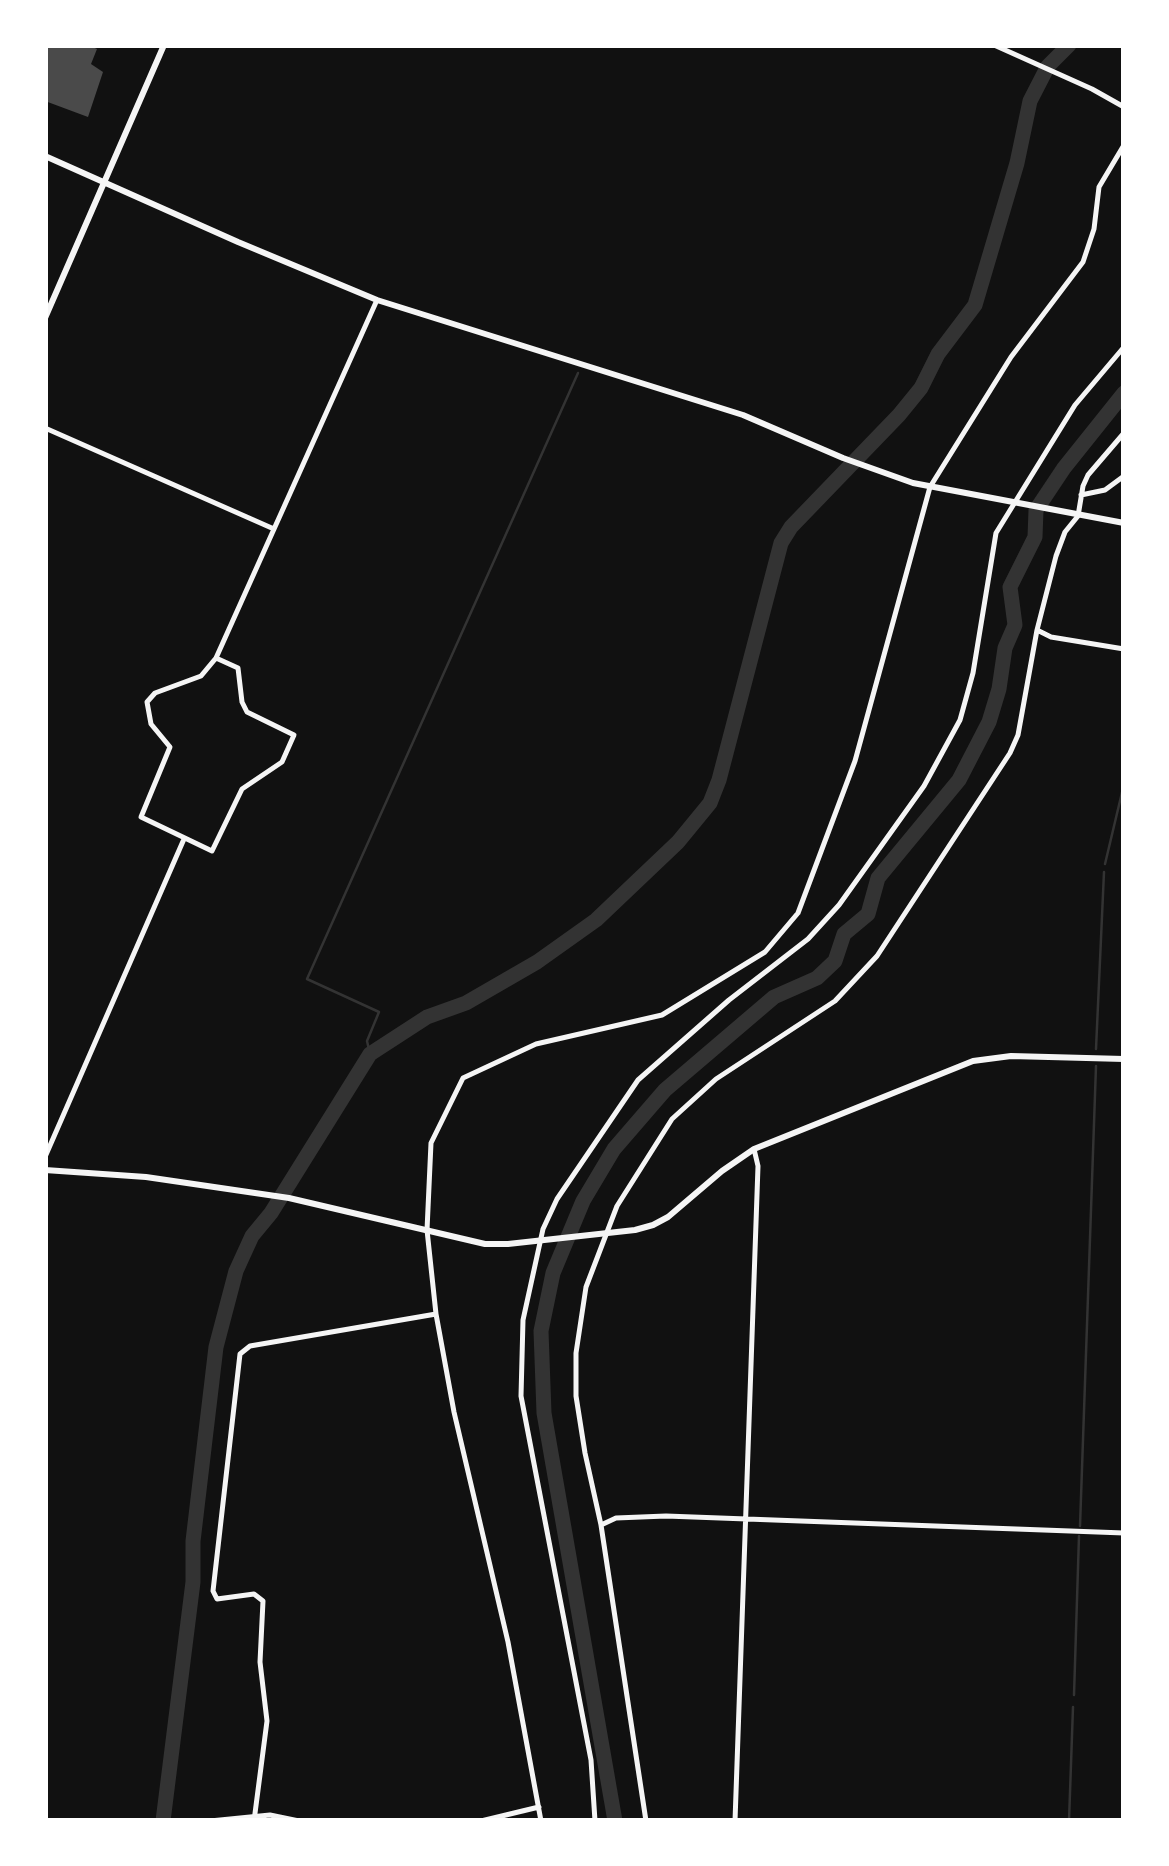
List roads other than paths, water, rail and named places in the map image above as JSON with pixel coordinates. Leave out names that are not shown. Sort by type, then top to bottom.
[{"type":"street","points":[[45,318],[164,45]]},
{"type":"street","points":[[994,45],[1124,107]]},
{"type":"street","points":[[542,1821],[508,1642],[454,1412],[436,1314],[427,1230],[431,1143],[463,1078],[536,1044],[662,1015],[765,952],[798,914],[855,761],[930,487],[1011,356],[1083,262],[1090,248],[1099,186],[1124,145]]},
{"type":"street","points":[[45,156],[377,300],[704,402],[844,458],[930,487],[1124,524]]},
{"type":"street","points":[[216,658],[238,668],[242,702],[248,712],[294,735],[282,762],[242,789],[215,850],[210,850],[141,817],[170,747],[151,724],[147,702],[155,693],[200,676],[216,658],[377,300]]},
{"type":"street","points":[[595,1821],[590,1760],[520,1396],[524,1320],[557,1199],[638,1080],[729,1000],[808,940],[840,905],[924,786],[960,720],[973,674],[996,533],[1019,504],[1076,405],[1124,346]]},
{"type":"street","points":[[45,428],[274,529]]},
{"type":"street","points":[[646,1821],[601,1525],[576,1396],[576,1354],[586,1287],[604,1233],[672,1119],[716,1078],[835,1000],[877,956],[1010,754],[1018,735],[1037,630],[1064,532],[1088,475],[1124,432]]},
{"type":"street","points":[[1082,495],[1106,490],[1124,476]]},
{"type":"street","points":[[1037,630],[1051,637],[1124,649]]},
{"type":"street","points":[[45,1157],[184,838]]},
{"type":"street","points":[[45,1170],[146,1177],[288,1198],[485,1244],[508,1244],[635,1230],[668,1217],[722,1170],[754,1149],[973,1060],[1011,1056],[1124,1059]]},
{"type":"street","points":[[734,1821],[758,1166],[754,1149]]},
{"type":"street","points":[[254,1819],[267,1722],[260,1662],[263,1601],[254,1594],[217,1599],[213,1590],[240,1354],[250,1346],[436,1314]]},
{"type":"street","points":[[601,1525],[616,1518],[745,1519],[1124,1532]]},
{"type":"street","points":[[481,1821],[539,1807]]},
{"type":"street","points":[[210,1821],[270,1815],[299,1821]]},
{"type":"waterway","points":[[163,1821],[193,1582],[193,1541],[216,1347],[236,1271],[252,1236],[271,1213],[370,1054],[427,1017],[466,1003],[537,962],[596,920],[678,842],[710,803],[781,543],[791,527],[899,415],[975,305],[1017,163],[1030,101],[1048,66],[1069,45]]},
{"type":"waterway","points":[[370,1054],[367,1041],[379,1012],[307,979],[578,373]]},
{"type":"waterway","points":[[615,1821],[544,1413],[541,1331],[553,1273],[583,1201],[614,1149],[665,1090],[774,997],[817,978],[835,961],[844,934],[868,914],[878,878],[959,780],[989,722],[999,689],[1005,648],[1015,625],[1010,587],[1035,537],[1036,510],[1124,393]]},
{"type":"waterway","points":[[1105,864],[1124,784]]},
{"type":"waterway","points":[[1096,1049],[1104,872]]},
{"type":"waterway","points":[[1080,1526],[1096,1066]]},
{"type":"waterway","points":[[1074,1695],[1079,1536]]},
{"type":"waterway","points":[[1069,1821],[1073,1707]]}]
